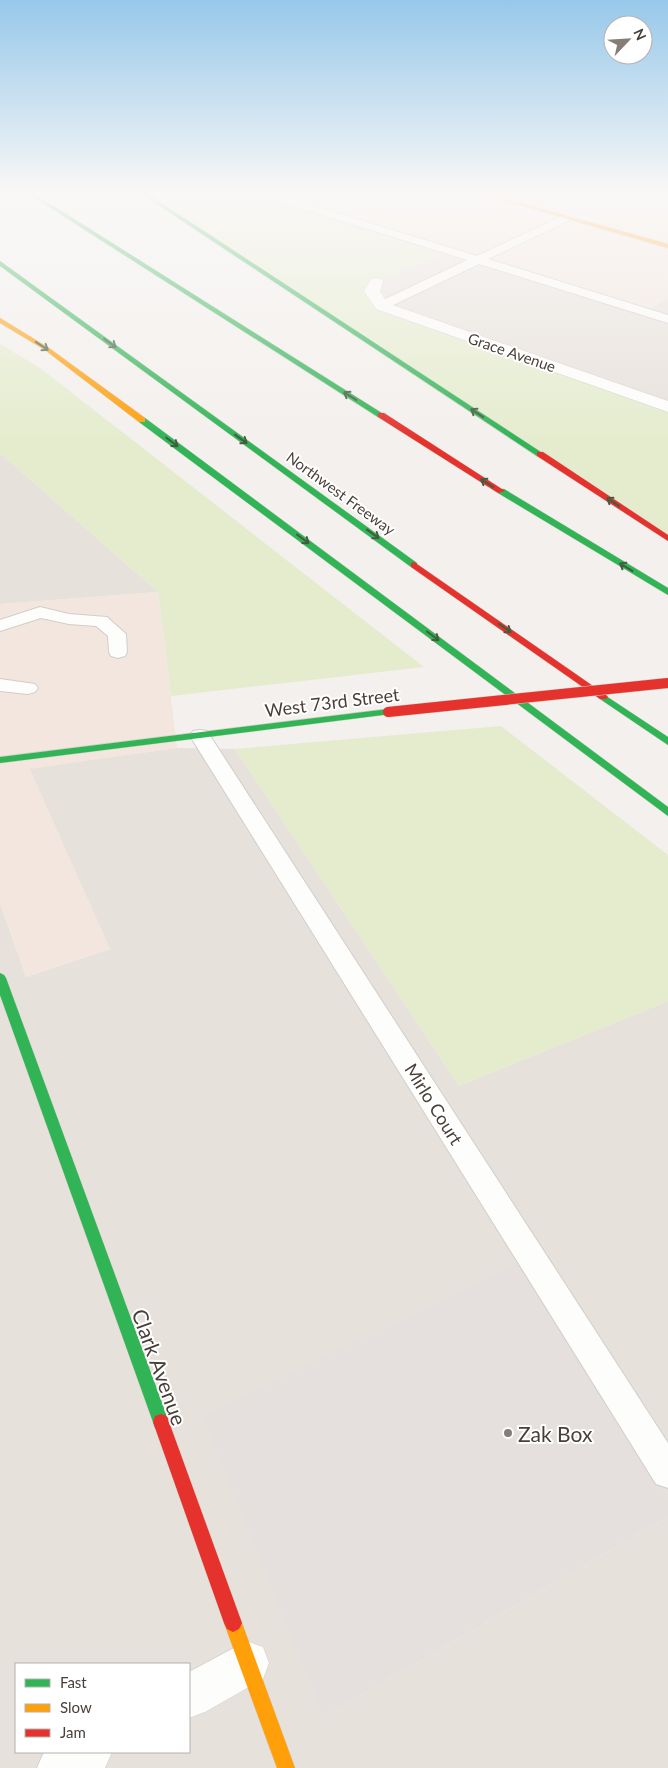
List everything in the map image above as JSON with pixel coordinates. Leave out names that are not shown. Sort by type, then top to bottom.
[{"type":"main road","name":"Northwest Freeway","points":[[18,276],[407,560],[668,742]]},
{"type":"main road","points":[[160,276],[496,488],[668,592]]},
{"type":"main road","points":[[268,276],[668,539]]},
{"type":"main road","points":[[0,320],[55,354],[668,812]]},
{"type":"main road","name":"West 73rd Street","points":[[0,760],[388,712],[668,683]]},
{"type":"main road","name":"Clark Avenue","points":[[0,978],[286,1768]]},
{"type":"street","points":[[376,282],[372,291],[381,306]]},
{"type":"street","name":"Grace Avenue","points":[[381,306],[668,407]]},
{"type":"street","points":[[190,1695],[247,1663]]},
{"type":"street","points":[[60,1768],[86,1753]]},
{"type":"lane","points":[[381,306],[445,276]]},
{"type":"lane","points":[[528,276],[668,319]]},
{"type":"lane","points":[[0,626],[40,612],[69,618],[102,621],[117,634],[118,652]]},
{"type":"lane","points":[[0,685],[28,688]]},
{"type":"lane","name":"Mirlo Court","points":[[200,736],[668,1472]]},
{"type":"shaded area","points":[[391,276],[526,276],[644,312],[668,298],[668,407],[381,306],[376,282]]},
{"type":"shaded area","points":[[527,276],[668,276],[668,298],[644,312]]},
{"type":"shaded area","points":[[0,453],[158,592],[0,604]]},
{"type":"shaded area","points":[[158,592],[177,748],[30,769],[110,949],[26,977],[0,903],[0,604]]},
{"type":"shaded area","points":[[177,748],[235,749],[459,1086],[668,1001],[668,1497],[520,1262],[324,1717],[668,1517],[668,1768],[0,1768],[0,903],[26,977],[110,949],[29,768]]},
{"type":"shaded area","points":[[520,1262],[668,1497],[668,1517],[324,1717],[203,1416]]},
{"type":"green space","points":[[268,276],[391,276],[376,282],[381,306],[668,407],[668,539]]},
{"type":"green space","points":[[0,344],[40,368],[424,667],[171,696],[158,592],[0,453]]},
{"type":"green space","points":[[501,726],[668,855],[668,1001],[459,1086],[235,749]]},
{"type":"traffic: fast","points":[[17,276],[414,565]]},
{"type":"traffic: fast","points":[[160,276],[381,415]]},
{"type":"traffic: fast","points":[[268,276],[540,454]]},
{"type":"traffic: fast","points":[[142,420],[668,812]]},
{"type":"traffic: fast","points":[[501,491],[668,592]]},
{"type":"traffic: fast","points":[[603,697],[668,742]]},
{"type":"traffic: fast","points":[[0,760],[388,712]]},
{"type":"traffic: fast","points":[[0,978],[161,1422]]},
{"type":"traffic: slow","points":[[0,320],[47,349],[142,420]]},
{"type":"traffic: slow","points":[[233,1623],[286,1768]]},
{"type":"traffic: jam","points":[[381,415],[501,491]]},
{"type":"traffic: jam","points":[[540,454],[668,539]]},
{"type":"traffic: jam","points":[[414,565],[603,697]]},
{"type":"traffic: jam","points":[[388,712],[668,683]]},
{"type":"traffic: jam","points":[[161,1422],[233,1623]]},
{"type":"place","name":"Zak Box","points":[[508,1433]]}]
